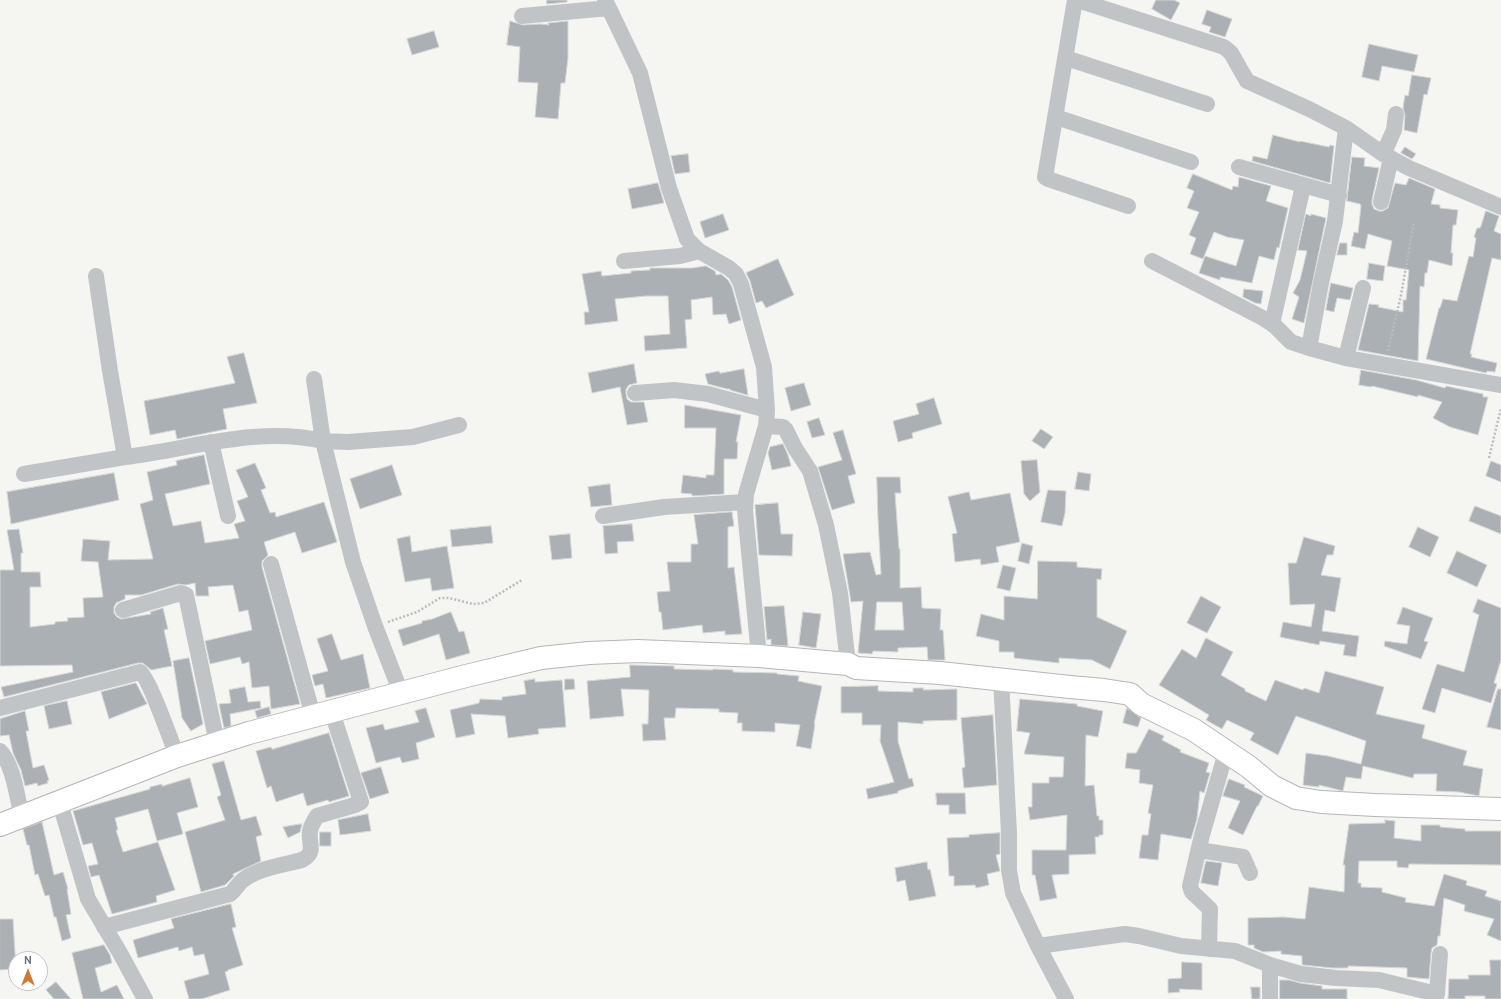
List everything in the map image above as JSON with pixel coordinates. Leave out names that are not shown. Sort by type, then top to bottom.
[{"type":"highway","points":[[11,821],[177,756],[217,743],[322,714],[518,663],[564,654],[638,651],[759,656],[848,664],[856,668],[1001,678],[1130,694],[1141,704],[1194,730],[1249,767],[1272,786],[1296,798],[1321,802],[1375,805],[1501,809]]},
{"type":"street","points":[[1128,206],[1045,177],[1076,0],[1224,47],[1231,53],[1247,81],[1309,109],[1346,128],[1384,154],[1409,168],[1501,207]]},
{"type":"street","points":[[522,16],[607,4],[640,74],[670,188],[687,239],[698,251],[729,268],[736,274],[741,284],[764,367],[767,410],[766,426],[745,502],[759,656]]},
{"type":"street","points":[[1066,58],[1207,104]]},
{"type":"street","points":[[1381,202],[1384,154],[1394,130],[1396,114]]},
{"type":"street","points":[[1056,117],[1191,162]]},
{"type":"street","points":[[1309,348],[1321,283],[1335,221],[1346,128]]},
{"type":"street","points":[[1239,167],[1339,195]]},
{"type":"street","points":[[1272,324],[1303,186]]},
{"type":"street","points":[[624,261],[680,256],[698,251]]},
{"type":"street","points":[[1152,261],[1261,317],[1272,324],[1291,342],[1346,358],[1501,385]]},
{"type":"street","points":[[96,276],[111,378],[125,457]]},
{"type":"street","points":[[1346,358],[1363,288]]},
{"type":"street","points":[[314,379],[323,441],[353,562],[375,626],[401,693]]},
{"type":"street","points":[[635,393],[674,390],[708,394],[767,410]]},
{"type":"street","points":[[24,474],[211,442],[263,436],[355,442],[412,437],[459,425]]},
{"type":"street","points":[[766,426],[783,427],[786,430],[795,448],[810,471],[826,525],[840,594],[848,664]]},
{"type":"street","points":[[211,442],[228,516]]},
{"type":"street","points":[[603,516],[664,507],[745,502]]},
{"type":"street","points":[[104,927],[230,894],[241,881],[254,873],[302,860],[308,857],[311,850],[310,832],[312,824],[317,816],[356,806],[361,802],[322,714],[271,564]]},
{"type":"street","points":[[123,610],[181,593],[186,595],[217,743]]},
{"type":"street","points":[[0,708],[141,673],[144,675],[177,756]]},
{"type":"street","points":[[1001,678],[1009,870],[1013,893],[1038,946],[1066,999]]},
{"type":"street","points":[[0,751],[4,756],[10,770],[11,821]]},
{"type":"street","points":[[1209,949],[1210,909],[1192,892],[1190,888],[1226,752]]},
{"type":"street","points":[[60,803],[88,898],[145,999]]},
{"type":"street","points":[[1199,850],[1244,857],[1250,873]]},
{"type":"street","points":[[1038,946],[1110,936],[1132,935],[1181,946],[1235,951],[1270,965],[1301,974],[1336,978],[1379,980],[1437,996],[1440,954]]},
{"type":"street","points":[[1270,965],[1270,999]]},
{"type":"path","points":[[1385,365],[1401,295],[1414,222]]},
{"type":"path","points":[[1489,458],[1501,408]]},
{"type":"path","points":[[375,626],[417,612],[440,598],[449,598],[473,604],[484,603],[522,580]]},
{"type":"building","points":[[547,0],[567,0],[567,2],[547,4]]},
{"type":"building","points":[[1156,0],[1174,0],[1180,3],[1171,20],[1152,9]]},
{"type":"building","points":[[1207,10],[1232,19],[1225,37],[1209,32],[1211,27],[1202,24]]},
{"type":"building","points":[[510,21],[523,25],[549,25],[548,23],[568,21],[568,58],[565,83],[561,83],[558,119],[535,117],[538,83],[518,82],[520,47],[507,45]]},
{"type":"building","points":[[434,31],[439,47],[412,55],[407,39]]},
{"type":"building","points":[[1369,44],[1418,55],[1414,72],[1382,66],[1379,81],[1362,77]]},
{"type":"building","points":[[1412,75],[1431,78],[1427,95],[1424,94],[1417,133],[1404,130],[1405,115],[1403,108],[1405,95],[1408,96]]},
{"type":"building","points":[[1273,135],[1300,142],[1329,147],[1330,145],[1334,146],[1330,183],[1252,161],[1253,156],[1267,159]]},
{"type":"building","points":[[1405,147],[1416,154],[1412,159],[1401,153]]},
{"type":"building","points":[[688,154],[690,172],[675,174],[671,156]]},
{"type":"building","points":[[1352,157],[1365,158],[1364,166],[1379,168],[1372,200],[1374,209],[1383,211],[1388,208],[1395,183],[1406,185],[1409,178],[1435,189],[1431,204],[1440,205],[1440,208],[1458,210],[1456,225],[1453,225],[1451,253],[1453,253],[1452,266],[1429,260],[1427,273],[1425,273],[1424,287],[1420,286],[1418,361],[1358,350],[1369,304],[1379,305],[1378,307],[1403,312],[1403,300],[1406,300],[1409,270],[1387,266],[1392,241],[1368,234],[1365,249],[1351,246],[1354,232],[1358,233],[1361,206],[1360,204],[1347,201]]},
{"type":"building","points":[[1193,174],[1232,190],[1233,186],[1238,187],[1239,177],[1271,186],[1266,201],[1288,208],[1279,248],[1277,247],[1274,260],[1259,256],[1252,283],[1220,277],[1220,280],[1199,273],[1205,256],[1236,266],[1244,240],[1227,237],[1214,232],[1203,259],[1190,254],[1196,238],[1189,235],[1199,212],[1187,208],[1194,191],[1187,188]]},
{"type":"building","points":[[658,183],[664,203],[632,209],[628,189]]},
{"type":"building","points":[[1486,211],[1499,216],[1494,231],[1501,234],[1501,260],[1492,258],[1470,354],[1472,354],[1471,357],[1497,363],[1495,372],[1487,371],[1486,373],[1426,359],[1439,308],[1443,299],[1457,301],[1469,256],[1473,257],[1476,238],[1474,237],[1477,228],[1480,228]]},
{"type":"building","points":[[723,214],[729,230],[705,238],[700,222]]},
{"type":"building","points":[[1306,214],[1326,218],[1304,323],[1292,319],[1299,297],[1293,293],[1300,280],[1307,251],[1298,250]]},
{"type":"building","points":[[1340,243],[1347,243],[1347,255],[1337,255]]},
{"type":"building","points":[[778,259],[794,295],[766,308],[762,301],[756,303],[750,281],[746,273]]},
{"type":"building","points":[[1369,263],[1385,266],[1383,281],[1367,279]]},
{"type":"building","points":[[706,266],[715,271],[716,275],[721,274],[728,280],[732,287],[741,320],[729,324],[726,314],[713,315],[712,297],[691,300],[692,319],[685,320],[687,348],[645,351],[644,336],[670,334],[668,296],[646,296],[615,299],[618,321],[585,325],[584,312],[589,312],[582,274],[601,271],[602,276],[631,273],[631,271],[650,270],[650,268],[692,268]]},
{"type":"building","points":[[1331,283],[1353,288],[1350,300],[1337,298],[1334,312],[1326,310]]},
{"type":"building","points":[[1244,289],[1263,291],[1261,304],[1255,303],[1243,297]]},
{"type":"building","points":[[244,353],[257,403],[223,409],[227,429],[177,439],[175,430],[150,435],[144,401],[235,383],[227,357]]},
{"type":"building","points":[[634,364],[637,383],[629,385],[626,389],[627,399],[631,402],[644,402],[648,422],[627,425],[620,387],[592,393],[588,373]]},
{"type":"building","points":[[744,369],[748,395],[708,384],[705,374],[719,371],[720,373]]},
{"type":"building","points":[[1361,370],[1416,380],[1445,388],[1446,386],[1483,394],[1483,397],[1488,397],[1478,435],[1450,427],[1433,418],[1442,402],[1418,395],[1418,397],[1372,386],[1359,385]]},
{"type":"building","points":[[804,383],[811,405],[791,411],[785,388]]},
{"type":"building","points":[[934,398],[942,424],[912,433],[913,438],[898,442],[893,421],[919,414],[916,404]]},
{"type":"building","points":[[685,405],[741,415],[736,442],[738,442],[737,459],[724,459],[724,494],[692,496],[692,494],[681,493],[683,475],[706,478],[706,475],[714,475],[716,428],[685,428]]},
{"type":"building","points":[[819,418],[825,435],[812,438],[807,422]]},
{"type":"building","points":[[1041,429],[1053,437],[1044,449],[1032,441]]},
{"type":"building","points":[[843,430],[856,474],[848,476],[855,503],[832,510],[818,467],[842,460],[833,433]]},
{"type":"building","points":[[783,444],[791,466],[772,470],[768,453],[770,447]]},
{"type":"building","points":[[204,455],[210,484],[165,494],[173,526],[201,521],[205,543],[239,538],[234,524],[245,521],[237,501],[248,497],[236,470],[255,463],[266,488],[261,490],[270,513],[275,512],[276,517],[324,502],[337,542],[302,553],[295,532],[264,542],[268,555],[262,561],[262,567],[300,704],[271,709],[269,686],[252,688],[249,662],[242,664],[240,657],[210,664],[205,641],[252,630],[248,610],[239,612],[233,585],[208,587],[209,596],[196,596],[195,583],[186,585],[178,584],[141,595],[125,595],[125,599],[116,603],[114,607],[114,613],[121,619],[151,614],[150,612],[163,608],[168,629],[164,630],[172,666],[151,670],[143,663],[138,663],[4,697],[1,687],[73,672],[72,665],[0,666],[0,570],[14,570],[7,530],[19,529],[23,553],[21,553],[21,572],[40,572],[41,587],[30,587],[30,627],[68,621],[67,618],[84,617],[83,598],[103,597],[98,562],[81,561],[83,539],[110,541],[108,560],[153,559],[140,504],[153,500],[147,472],[177,465],[176,461]]},
{"type":"building","points":[[1037,460],[1040,492],[1030,501],[1024,494],[1021,461]]},
{"type":"building","points":[[1491,461],[1501,465],[1501,482],[1486,476]]},
{"type":"building","points":[[392,465],[402,495],[360,509],[350,479]]},
{"type":"building","points":[[1078,472],[1091,474],[1089,491],[1075,489]]},
{"type":"building","points":[[114,473],[119,500],[11,524],[7,492]]},
{"type":"building","points":[[877,477],[900,477],[901,493],[895,493],[900,549],[900,588],[921,587],[922,608],[941,609],[940,630],[943,630],[945,660],[928,660],[927,647],[898,648],[898,652],[873,651],[872,654],[858,653],[863,601],[851,602],[843,554],[870,552],[876,575],[881,574]],"holes":[[[877,602],[902,602],[904,630],[875,630]]]},
{"type":"building","points":[[610,484],[612,505],[591,507],[588,487]]},
{"type":"building","points":[[1048,490],[1066,491],[1065,513],[1062,526],[1041,522]]},
{"type":"building","points":[[969,492],[971,500],[1010,493],[1020,542],[996,547],[999,562],[981,565],[980,559],[955,562],[952,534],[957,533],[948,497]]},
{"type":"building","points":[[778,503],[781,534],[793,534],[792,556],[759,555],[755,505]]},
{"type":"building","points":[[1475,506],[1501,516],[1501,534],[1469,521]]},
{"type":"building","points":[[732,512],[734,526],[728,527],[728,568],[734,567],[742,634],[725,635],[725,631],[703,633],[702,625],[663,630],[657,592],[670,591],[667,562],[691,562],[691,544],[698,544],[694,515]]},
{"type":"building","points":[[632,524],[634,541],[617,542],[618,553],[605,554],[603,526]]},
{"type":"building","points":[[491,526],[493,543],[452,547],[450,530]]},
{"type":"building","points":[[1418,527],[1439,537],[1430,557],[1409,547]]},
{"type":"building","points":[[570,534],[572,558],[552,560],[549,536]]},
{"type":"building","points":[[410,536],[412,552],[447,546],[454,588],[432,591],[430,578],[405,582],[397,539]]},
{"type":"building","points":[[1304,537],[1335,546],[1333,555],[1327,555],[1321,575],[1341,578],[1335,612],[1325,610],[1322,631],[1359,636],[1356,657],[1343,655],[1345,645],[1320,641],[1319,645],[1280,637],[1283,622],[1311,627],[1315,604],[1290,605],[1288,563],[1296,563]]},
{"type":"building","points":[[1022,543],[1033,546],[1029,564],[1018,561]]},
{"type":"building","points":[[1457,551],[1487,565],[1477,587],[1447,573]]},
{"type":"building","points":[[1038,561],[1077,562],[1077,567],[1102,569],[1101,580],[1097,579],[1097,617],[1127,631],[1110,669],[1092,660],[1059,658],[1059,663],[1014,658],[1014,652],[999,652],[999,641],[976,636],[981,614],[1004,620],[1004,596],[1037,599]]},
{"type":"building","points":[[1003,565],[1016,568],[1010,591],[997,588]]},
{"type":"building","points":[[1201,596],[1221,607],[1207,633],[1187,623]]},
{"type":"building","points":[[1478,599],[1501,608],[1501,660],[1494,683],[1497,684],[1491,703],[1442,688],[1435,713],[1422,709],[1437,664],[1464,672],[1479,615],[1473,612]]},
{"type":"building","points":[[784,606],[788,646],[771,645],[771,639],[767,640],[764,607]]},
{"type":"building","points":[[1403,607],[1433,618],[1424,641],[1428,642],[1421,659],[1384,646],[1385,641],[1407,644],[1410,626],[1397,624]]},
{"type":"building","points":[[451,612],[459,632],[464,631],[470,653],[446,660],[439,634],[403,646],[398,630]]},
{"type":"building","points":[[803,612],[821,614],[816,648],[799,645]]},
{"type":"building","points":[[332,634],[341,660],[363,654],[370,688],[326,698],[323,684],[315,686],[312,675],[328,671],[317,639]]},
{"type":"building","points":[[1206,638],[1233,652],[1221,675],[1245,689],[1245,691],[1266,701],[1275,680],[1303,690],[1304,688],[1319,693],[1325,671],[1384,687],[1376,714],[1425,725],[1422,738],[1467,751],[1463,765],[1483,769],[1479,796],[1459,792],[1436,791],[1437,774],[1414,774],[1413,778],[1363,766],[1361,779],[1346,777],[1343,791],[1319,785],[1319,787],[1303,785],[1306,753],[1328,756],[1361,764],[1366,741],[1296,716],[1278,755],[1250,740],[1254,733],[1227,720],[1222,729],[1206,720],[1209,715],[1159,685],[1182,649],[1196,658]]},
{"type":"building","points":[[189,658],[203,724],[191,731],[182,718],[173,661]]},
{"type":"building","points":[[630,665],[674,666],[674,669],[713,669],[733,670],[733,672],[777,673],[799,676],[798,681],[822,686],[814,724],[811,749],[796,746],[800,725],[775,723],[775,732],[742,731],[742,723],[737,723],[738,713],[719,712],[719,709],[676,708],[675,718],[664,718],[666,740],[643,741],[642,724],[648,724],[649,690],[621,689],[624,716],[590,719],[587,681],[630,677]]},
{"type":"building","points":[[535,679],[535,682],[562,680],[566,727],[538,729],[539,734],[508,738],[505,716],[471,714],[475,734],[456,738],[450,710],[479,703],[480,699],[502,700],[502,697],[526,694],[524,681]]},
{"type":"building","points":[[565,679],[574,679],[575,689],[565,690]]},
{"type":"building","points":[[136,683],[147,704],[109,719],[101,692]]},
{"type":"building","points":[[878,686],[878,691],[913,692],[913,688],[924,688],[923,690],[957,689],[957,720],[923,721],[923,724],[898,722],[898,741],[909,779],[912,778],[914,786],[898,791],[898,793],[868,799],[866,789],[894,782],[880,741],[881,725],[862,725],[862,713],[841,713],[841,687]]},
{"type":"building","points":[[245,687],[248,702],[260,701],[261,708],[230,714],[231,726],[224,728],[219,704],[231,703],[229,690]]},
{"type":"building","points":[[1498,689],[1501,689],[1501,730],[1487,727]]},
{"type":"building","points":[[1020,699],[1077,704],[1077,706],[1103,711],[1098,737],[1086,735],[1085,786],[1094,785],[1097,816],[1099,816],[1099,820],[1103,820],[1103,835],[1095,837],[1096,854],[1069,855],[1069,874],[1052,875],[1057,898],[1040,901],[1035,875],[1032,875],[1032,850],[1066,850],[1067,815],[1030,820],[1028,807],[1032,807],[1032,783],[1049,783],[1049,777],[1063,777],[1064,757],[1024,754],[1030,733],[1017,731]]},
{"type":"building","points":[[67,701],[72,724],[49,729],[44,706]]},
{"type":"building","points":[[269,707],[271,714],[257,718],[255,711]]},
{"type":"building","points":[[426,708],[435,737],[416,743],[419,759],[402,763],[400,757],[376,763],[366,728],[383,724],[385,730],[419,722],[415,711]]},
{"type":"building","points":[[1127,708],[1141,718],[1138,727],[1123,723]]},
{"type":"building","points":[[25,711],[29,731],[26,731],[33,768],[44,765],[49,780],[47,781],[48,783],[38,786],[37,783],[25,786],[21,770],[13,753],[9,735],[0,736],[0,719]]},
{"type":"building","points":[[993,715],[997,785],[964,788],[962,768],[965,767],[961,718]]},
{"type":"building","points":[[1149,729],[1164,736],[1162,740],[1181,750],[1180,752],[1209,763],[1206,772],[1210,773],[1204,793],[1200,791],[1197,819],[1191,839],[1161,834],[1158,860],[1139,858],[1142,835],[1148,835],[1151,814],[1148,813],[1153,785],[1139,783],[1140,770],[1125,768],[1127,753],[1136,753]]},
{"type":"building","points":[[329,733],[349,796],[329,802],[328,800],[307,806],[303,793],[276,802],[271,786],[267,788],[256,751],[271,747],[272,749]]},
{"type":"building","points":[[224,761],[241,820],[256,816],[262,835],[256,837],[261,861],[233,874],[234,876],[225,885],[201,892],[185,832],[225,820],[217,797],[221,795],[212,764]]},
{"type":"building","points":[[381,767],[389,793],[370,799],[361,773]]},
{"type":"building","points":[[190,778],[198,807],[177,813],[183,834],[157,841],[148,809],[115,818],[118,830],[116,830],[123,852],[158,842],[175,890],[156,896],[157,902],[112,914],[99,875],[91,877],[88,866],[98,864],[92,843],[83,845],[73,811],[150,789],[150,787],[162,784],[162,786]]},
{"type":"building","points":[[1229,779],[1245,785],[1244,787],[1263,796],[1243,835],[1228,828],[1240,801],[1223,796]]},
{"type":"building","points":[[936,793],[965,793],[966,814],[949,814],[949,805],[937,805]]},
{"type":"building","points":[[368,814],[371,831],[340,835],[338,820]]},
{"type":"building","points":[[1385,820],[1395,821],[1394,838],[1421,841],[1421,825],[1440,825],[1440,827],[1465,829],[1465,831],[1501,831],[1501,865],[1409,864],[1408,868],[1397,867],[1397,861],[1359,861],[1358,883],[1361,883],[1361,887],[1382,888],[1382,892],[1406,898],[1405,902],[1434,906],[1444,874],[1467,881],[1466,885],[1487,891],[1485,896],[1501,901],[1501,941],[1487,935],[1494,919],[1464,911],[1465,905],[1444,898],[1440,936],[1438,936],[1437,945],[1432,948],[1429,979],[1407,977],[1407,968],[1348,966],[1348,968],[1332,968],[1303,965],[1302,956],[1281,954],[1281,951],[1263,952],[1254,948],[1254,945],[1248,945],[1248,918],[1283,917],[1305,919],[1309,887],[1344,892],[1345,865],[1343,865],[1349,824],[1385,823]]},
{"type":"building","points":[[42,822],[54,875],[63,872],[68,889],[71,914],[66,915],[71,938],[62,941],[49,895],[45,896],[38,874],[35,875],[29,845],[27,845],[23,829]]},
{"type":"building","points":[[302,824],[300,832],[288,838],[283,827]]},
{"type":"building","points":[[320,832],[331,832],[331,846],[320,846]]},
{"type":"building","points":[[1000,833],[1000,854],[996,855],[1000,871],[987,874],[989,885],[976,888],[975,885],[954,886],[954,876],[949,876],[947,838]]},
{"type":"building","points":[[1206,861],[1222,863],[1218,886],[1201,883]]},
{"type":"building","points":[[927,862],[936,896],[909,901],[905,880],[897,882],[895,868]]},
{"type":"building","points":[[231,904],[236,927],[232,928],[243,965],[225,972],[230,990],[202,999],[189,999],[184,981],[209,974],[204,954],[194,956],[192,947],[179,951],[178,947],[138,958],[133,940],[174,928],[171,919]]},
{"type":"building","points":[[0,919],[13,919],[15,951],[8,951],[8,970],[0,970]]},
{"type":"building","points":[[104,945],[110,955],[112,963],[95,968],[101,992],[117,985],[124,999],[83,999],[72,953]]},
{"type":"building","points":[[1490,960],[1501,960],[1501,999],[1485,999],[1485,996],[1465,996],[1465,999],[1448,999],[1449,979],[1469,979],[1468,975],[1490,975]]},
{"type":"building","points":[[1182,962],[1202,963],[1202,990],[1179,989],[1180,992],[1168,993],[1168,979],[1181,978]]},
{"type":"building","points":[[1280,980],[1289,980],[1322,986],[1322,989],[1347,989],[1347,999],[1280,999]]},
{"type":"building","points":[[56,982],[71,999],[54,999],[47,991]]},
{"type":"building","points":[[1251,987],[1260,987],[1260,999],[1252,999]]}]
